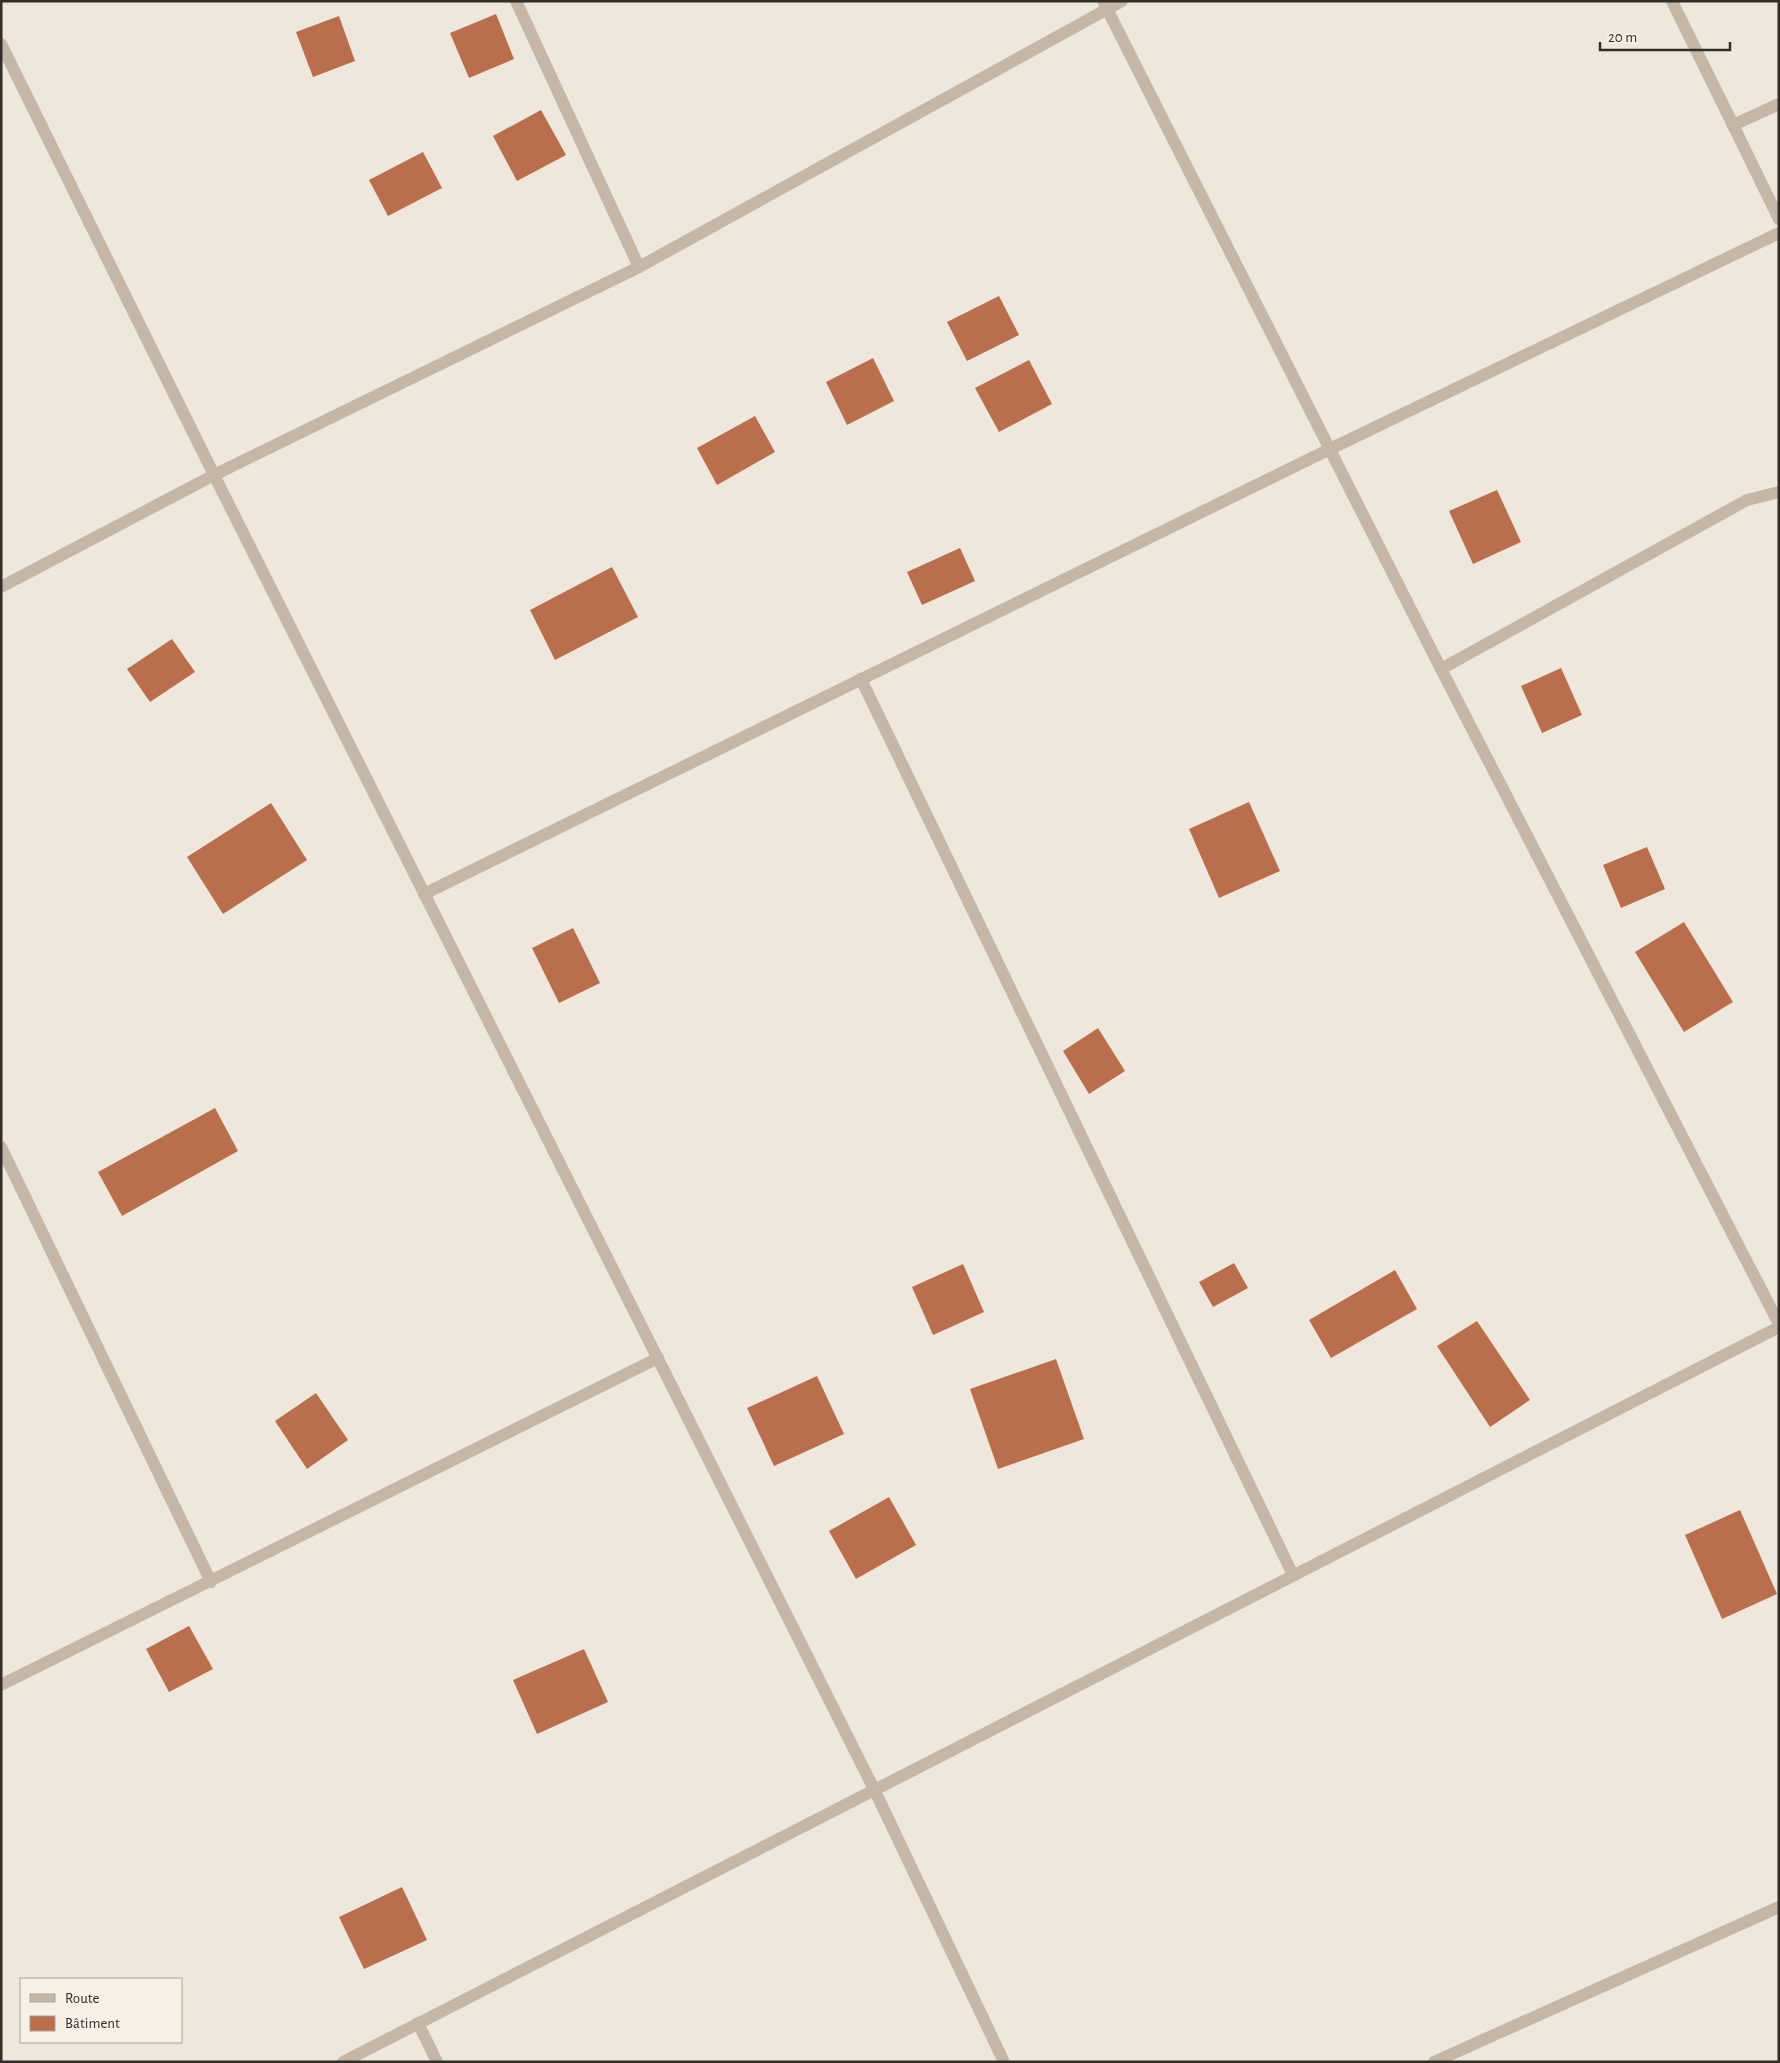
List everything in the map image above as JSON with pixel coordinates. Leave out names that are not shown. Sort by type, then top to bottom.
[{"type":"street","points":[[516,1],[638,267]]},
{"type":"street","points":[[1,587],[214,475],[638,267],[1105,5],[1122,1]]},
{"type":"street","points":[[1672,1],[1779,219]]},
{"type":"street","points":[[342,2062],[1779,1326],[1441,669],[1105,5]]},
{"type":"street","points":[[1,44],[214,475],[874,1789],[1004,2062]]},
{"type":"street","points":[[1733,125],[1779,104]]},
{"type":"street","points":[[424,894],[1330,450],[1779,233]]},
{"type":"street","points":[[1441,669],[1747,500],[1779,492]]},
{"type":"street","points":[[861,680],[1293,1575]]},
{"type":"street","points":[[1,1147],[211,1582]]},
{"type":"street","points":[[1,1685],[658,1358]]},
{"type":"street","points":[[1434,2062],[1779,1907]]},
{"type":"street","points":[[418,2023],[437,2062]]},
{"type":"building","points":[[496,14],[514,59],[469,78],[450,33]]},
{"type":"building","points":[[339,16],[355,61],[313,77],[296,32]]},
{"type":"building","points":[[541,110],[566,155],[517,181],[493,136]]},
{"type":"building","points":[[423,152],[442,188],[388,216],[369,180]]},
{"type":"building","points":[[999,296],[1019,335],[967,361],[947,322]]},
{"type":"building","points":[[873,358],[894,401],[847,425],[826,382]]},
{"type":"building","points":[[1029,360],[1052,404],[999,432],[975,388]]},
{"type":"building","points":[[755,416],[775,452],[717,485],[697,448]]},
{"type":"building","points":[[1497,490],[1521,542],[1473,564],[1449,511]]},
{"type":"building","points":[[960,548],[975,581],[922,605],[907,572]]},
{"type":"building","points":[[612,567],[638,617],[555,660],[530,610]]},
{"type":"building","points":[[172,639],[195,672],[150,702],[127,669]]},
{"type":"building","points":[[1561,668],[1582,715],[1542,733],[1521,686]]},
{"type":"building","points":[[1249,802],[1280,871],[1219,898],[1189,829]]},
{"type":"building","points":[[271,803],[307,860],[223,914],[187,857]]},
{"type":"building","points":[[1647,847],[1665,889],[1621,908],[1603,865]]},
{"type":"building","points":[[1684,922],[1733,1002],[1684,1032],[1635,952]]},
{"type":"building","points":[[573,928],[600,983],[559,1003],[532,948]]},
{"type":"building","points":[[1098,1028],[1125,1071],[1089,1094],[1063,1051]]},
{"type":"building","points":[[215,1108],[238,1151],[122,1216],[98,1172]]},
{"type":"building","points":[[1234,1263],[1248,1288],[1213,1307],[1199,1282]]},
{"type":"building","points":[[963,1264],[984,1312],[933,1335],[912,1287]]},
{"type":"building","points":[[1395,1270],[1417,1309],[1331,1358],[1309,1320]]},
{"type":"building","points":[[1477,1321],[1530,1400],[1490,1427],[1437,1346]]},
{"type":"building","points":[[1056,1359],[1084,1439],[998,1469],[970,1389]]},
{"type":"building","points":[[817,1376],[844,1434],[774,1466],[747,1408]]},
{"type":"building","points":[[316,1393],[348,1440],[307,1469],[275,1421]]},
{"type":"building","points":[[889,1497],[916,1545],[856,1579],[829,1531]]},
{"type":"building","points":[[1740,1510],[1777,1594],[1722,1619],[1685,1535]]},
{"type":"building","points":[[189,1626],[213,1669],[169,1692],[146,1649]]},
{"type":"building","points":[[584,1649],[608,1702],[537,1734],[513,1680]]},
{"type":"building","points":[[402,1887],[427,1940],[364,1969],[339,1917]]}]
